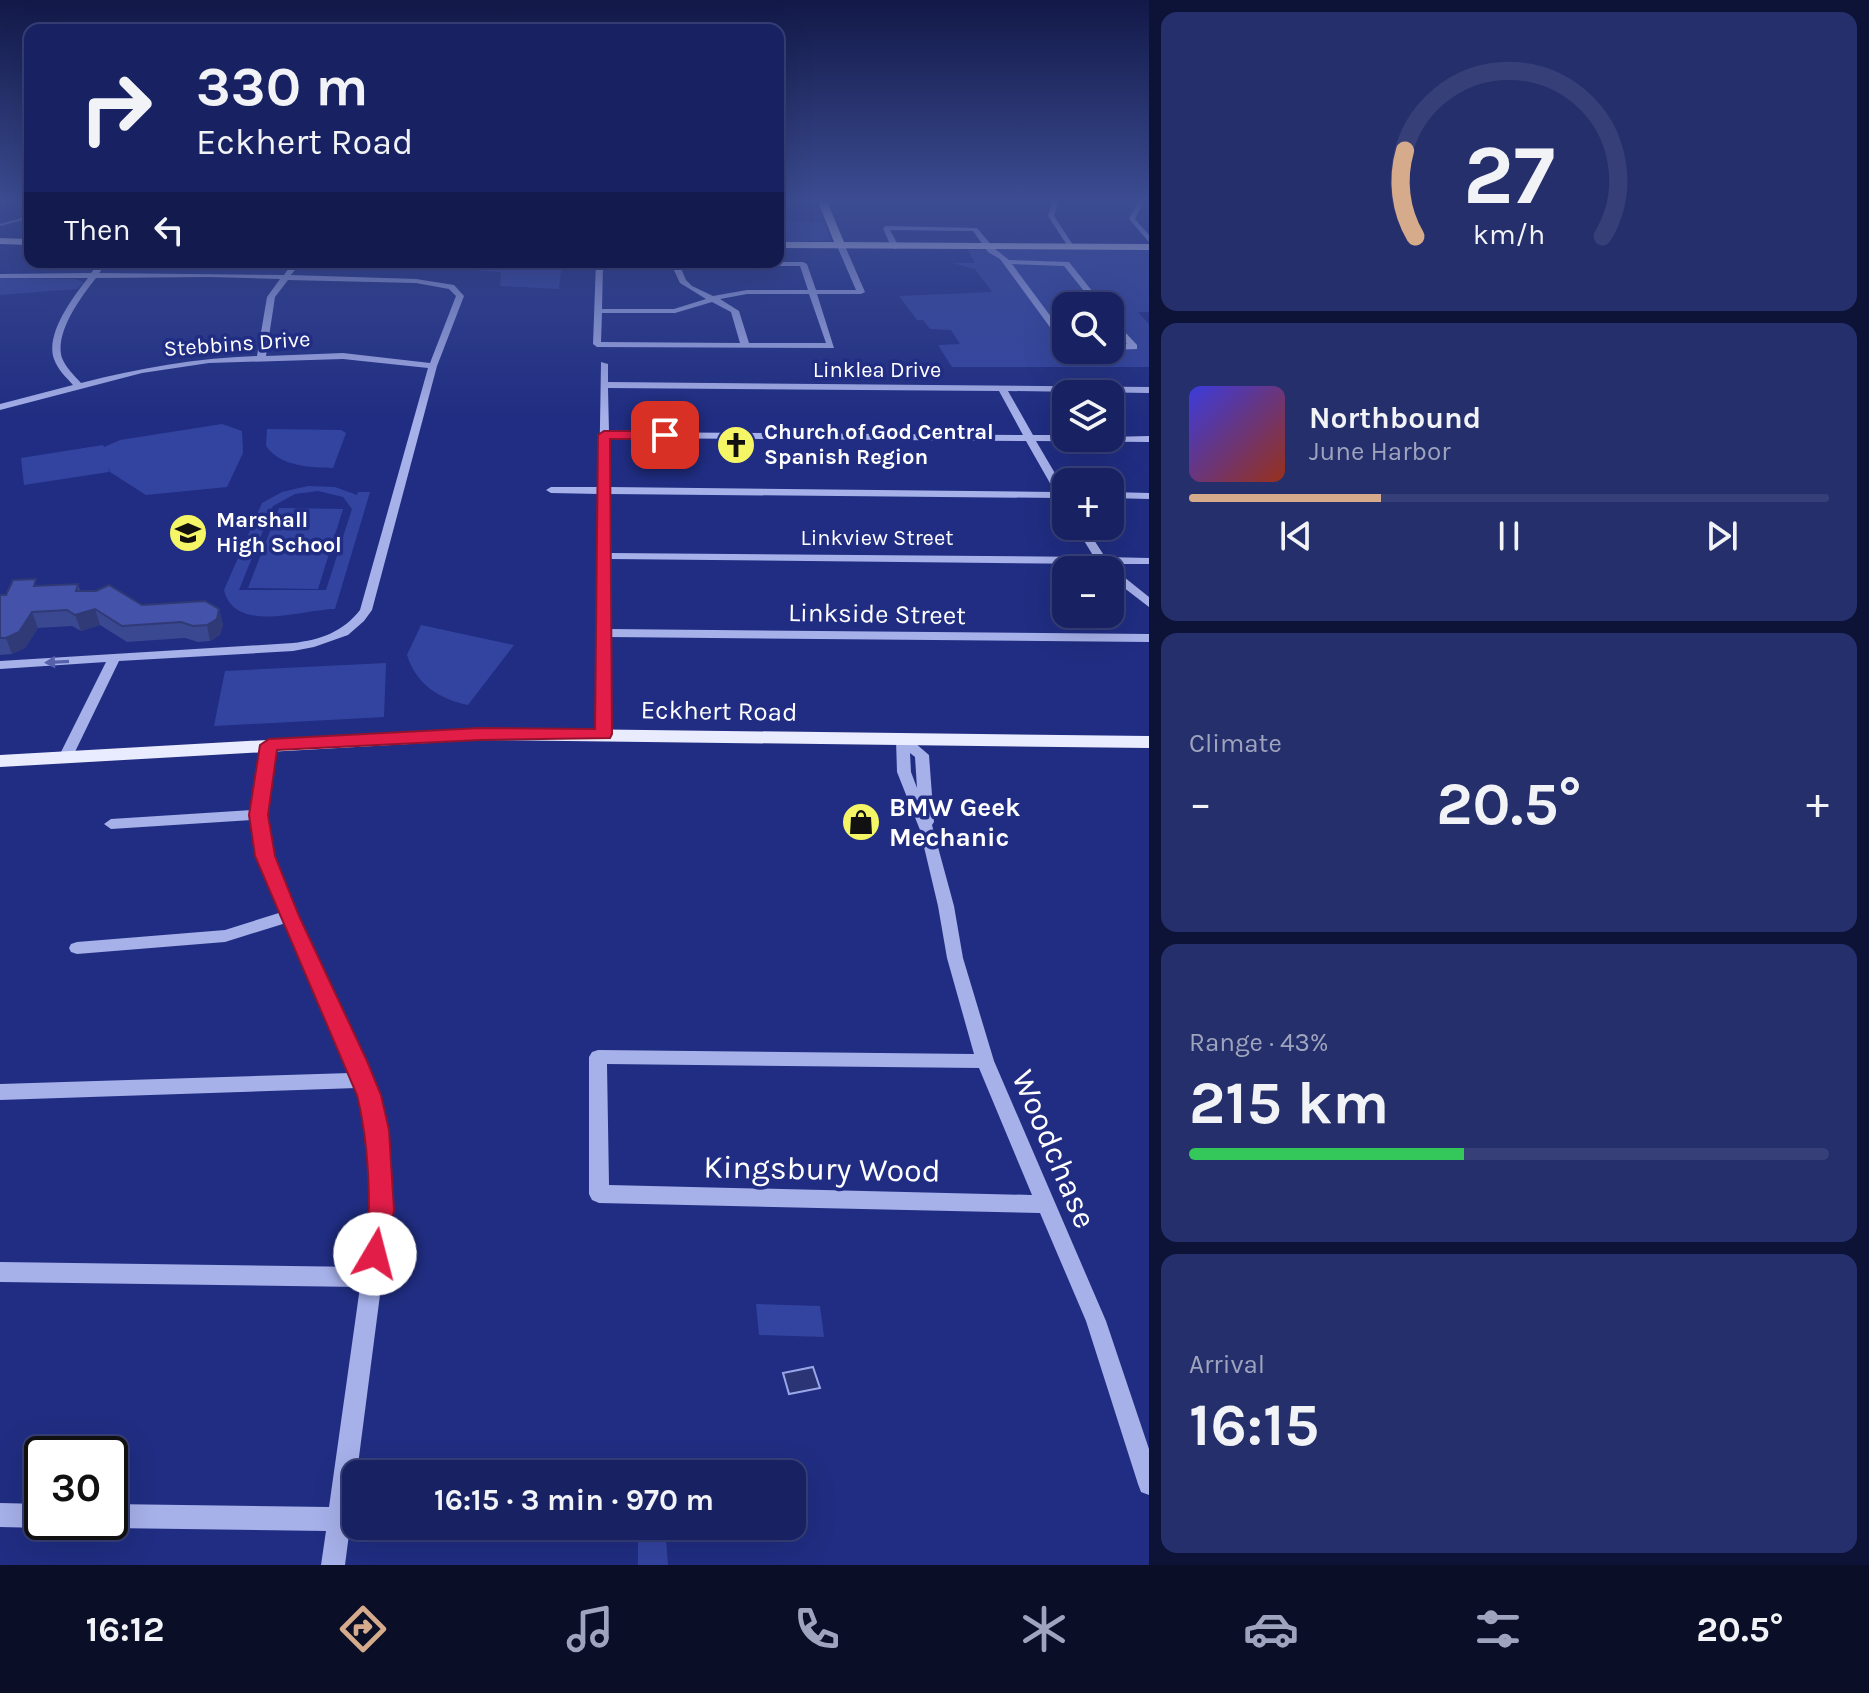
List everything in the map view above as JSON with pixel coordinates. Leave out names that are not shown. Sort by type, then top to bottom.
[{"type":"main road","name":"Eckhert Road","points":[[0,761],[480,734],[1149,742]]},
{"type":"street","points":[[80,387],[64,370],[57,356],[57,343],[70,306],[97,272]]},
{"type":"street","points":[[261,358],[271,297],[290,272]]},
{"type":"street","points":[[599,272],[597,344],[831,346],[806,272]]},
{"type":"street","points":[[677,272],[683,284],[714,299],[738,316],[745,345]]},
{"type":"street","points":[[598,311],[675,311],[747,292],[861,292],[852,272]]},
{"type":"street","points":[[1014,272],[1052,324]]},
{"type":"street","points":[[1073,272],[1089,292]]},
{"type":"street","points":[[0,276],[287,277],[416,281],[444,285],[457,291],[459,304],[433,366],[366,610],[356,624],[329,640],[293,647],[0,665]]},
{"type":"street","points":[[1124,335],[1134,347],[1124,347]]},
{"type":"street","name":"Stebbins Drive","points":[[0,407],[142,370],[188,362],[343,356],[433,366]]},
{"type":"street","points":[[603,734],[604,364]]},
{"type":"street","name":"Linklea Drive","points":[[604,385],[1149,390]]},
{"type":"street","points":[[1002,389],[1052,476]]},
{"type":"street","points":[[604,435],[1052,438]]},
{"type":"street","points":[[1124,439],[1149,439]]},
{"type":"street","points":[[551,490],[1052,497]]},
{"type":"street","points":[[1124,495],[1149,496]]},
{"type":"street","name":"Linkview Street","points":[[605,556],[1052,566]]},
{"type":"street","name":"Linkview Street","points":[[1124,565],[1149,561]]},
{"type":"street","points":[[1124,582],[1149,603]]},
{"type":"street","name":"Linkside Street","points":[[605,633],[1149,638]]},
{"type":"street","points":[[65,758],[114,659]]},
{"type":"street","name":"Woodchase","points":[[903,740],[904,772],[927,830],[955,958],[985,1061],[1096,1321],[1149,1484]]},
{"type":"street","points":[[269,745],[258,815],[265,856],[363,1080],[377,1130],[381,1164],[381,1210],[373,1277],[333,1565]]},
{"type":"street","points":[[111,824],[258,815]]},
{"type":"street","points":[[77,948],[225,936],[289,916]]},
{"type":"street","name":"Kingsbury Wood","points":[[985,1061],[598,1057],[599,1194],[1044,1204]]},
{"type":"street","points":[[0,1092],[363,1080]]},
{"type":"street","points":[[0,1272],[373,1277]]},
{"type":"street","points":[[0,1515],[24,1516]]},
{"type":"street","points":[[128,1516],[339,1519]]},
{"type":"shaded area","points":[[501,272],[561,272],[559,289],[500,286]]},
{"type":"shaded area","points":[[977,272],[1149,272],[1149,312],[1138,312],[1149,324],[1149,367],[952,367],[938,345],[960,344],[951,330],[930,329],[923,320],[917,320],[899,296],[992,292]]},
{"type":"shaded area","points":[[0,278],[76,279],[84,282],[77,289],[0,295]]},
{"type":"shaded area","points":[[222,424],[242,431],[243,453],[227,487],[146,495],[110,472],[108,467],[109,472],[24,485],[21,458],[104,447],[120,440]]},
{"type":"shaded area","points":[[267,429],[341,430],[346,433],[333,468],[324,468],[288,462],[272,453],[266,446]]},
{"type":"shaded area","points":[[308,486],[335,487],[357,495],[358,492],[370,492],[335,609],[256,616],[242,612],[231,604],[224,590],[262,503],[282,492]],"holes":[[[318,491],[343,497],[352,509],[326,590],[239,590],[273,506],[295,494]]]},
{"type":"shaded area","points":[[279,508],[343,509],[318,589],[248,588]]},
{"type":"shaded area","points":[[421,625],[514,645],[468,705],[438,694],[416,674],[407,655]]},
{"type":"shaded area","points":[[386,663],[384,717],[214,726],[225,671]]},
{"type":"shaded area","points":[[756,1304],[820,1306],[824,1337],[759,1335]]},
{"type":"shaded area","points":[[638,1540],[666,1540],[668,1565],[638,1565]]},
{"type":"water","points":[[813,1367],[820,1388],[789,1394],[783,1373]]},
{"type":"building","points":[[36,579],[34,586],[78,584],[76,591],[96,591],[109,585],[142,605],[205,601],[219,609],[217,619],[207,625],[193,626],[181,622],[122,626],[95,609],[75,615],[67,610],[32,612],[19,632],[0,638],[0,595],[6,595],[13,580]]},
{"type":"place","name":"Church of God Central Spanish Region","points":[[736,445]]},
{"type":"place","name":"Marshall High School","points":[[188,533]]},
{"type":"place","name":"BMW Geek Mechanic","points":[[861,822]]},
{"type":"route","points":[[375,1254],[381,1210],[377,1130],[369,1095],[265,856],[258,815],[269,745],[480,734],[603,734],[604,435],[665,435]]}]
